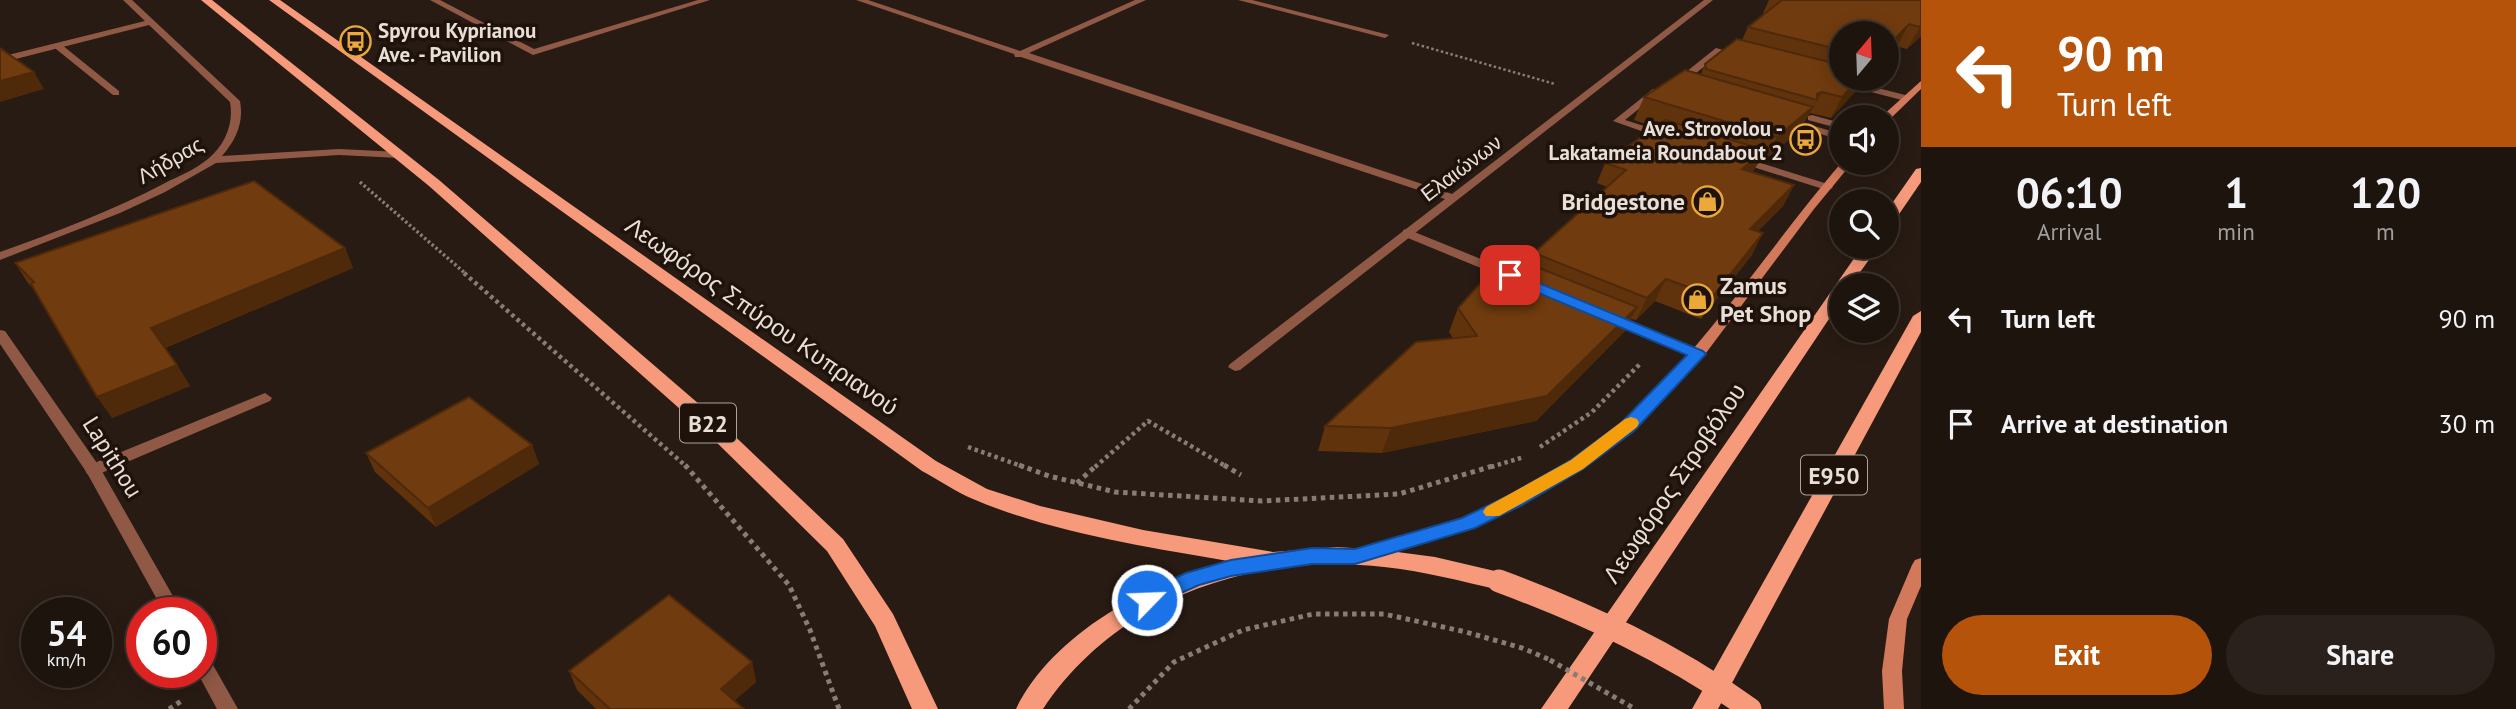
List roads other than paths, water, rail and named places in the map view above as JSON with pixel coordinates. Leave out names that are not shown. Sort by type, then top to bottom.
[{"type":"main road","name":"B22","points":[[206,0],[400,155],[714,428],[835,545],[885,621],[925,709]]},
{"type":"main road","name":"Λεωφόρος Σπύρου Κυπριανού","points":[[274,0],[929,466],[980,494],[1039,513],[1143,538],[1271,560]]},
{"type":"main road","points":[[1899,105],[1921,84]]},
{"type":"main road","points":[[1899,204],[1921,172]]},
{"type":"main road","points":[[1355,557],[1468,523],[1515,501],[1567,471],[1628,427],[1698,354],[1837,175]]},
{"type":"main road","name":"Λεωφόρος Στροβόλου","points":[[1554,709],[1829,306]]},
{"type":"main road","name":"E950","points":[[1705,709],[1921,316]]},
{"type":"main road","points":[[1029,709],[1065,663],[1104,628],[1147,600],[1193,579],[1271,560],[1312,556],[1426,564],[1499,581],[1574,608],[1653,647],[1750,709]]},
{"type":"main road","points":[[1894,709],[1892,671],[1898,620],[1921,565]]},
{"type":"street","name":"Λήδρας","points":[[0,256],[163,189],[214,160],[233,135],[239,116],[235,101],[127,0]]},
{"type":"street","points":[[434,0],[533,52],[706,0]]},
{"type":"street","points":[[860,0],[1018,55],[1453,198]]},
{"type":"street","points":[[1018,55],[1142,0]]},
{"type":"street","points":[[1242,0],[1385,35]]},
{"type":"street","name":"Ελαιώνων","points":[[1235,367],[1708,0]]},
{"type":"street","points":[[0,60],[151,22]]},
{"type":"street","points":[[59,47],[116,93]]},
{"type":"street","points":[[1670,138],[1618,121],[1664,84],[1690,89],[1679,82],[1719,50],[1745,57]]},
{"type":"street","points":[[1826,78],[1906,98]]},
{"type":"street","points":[[1829,124],[1778,114],[1829,133]]},
{"type":"street","points":[[214,160],[328,152],[400,155]]},
{"type":"street","points":[[1722,154],[1827,187]]},
{"type":"street","points":[[1407,233],[1523,281]]},
{"type":"street","points":[[1600,313],[1698,354]]},
{"type":"street","name":"Lapithou","points":[[0,334],[93,470],[165,597]]},
{"type":"street","points":[[93,470],[265,398]]},
{"type":"street","points":[[216,688],[228,709]]},
{"type":"place","name":"Spyrou Kyprianou Ave. - Pavilion","points":[[355,42]]},
{"type":"place","name":"Ave. Strovolou - Lakatameia Roundabout 2","points":[[1806,140]]},
{"type":"place","name":"Bridgestone","points":[[1708,201]]},
{"type":"place","name":"Zamus Pet Shop","points":[[1697,299]]}]
